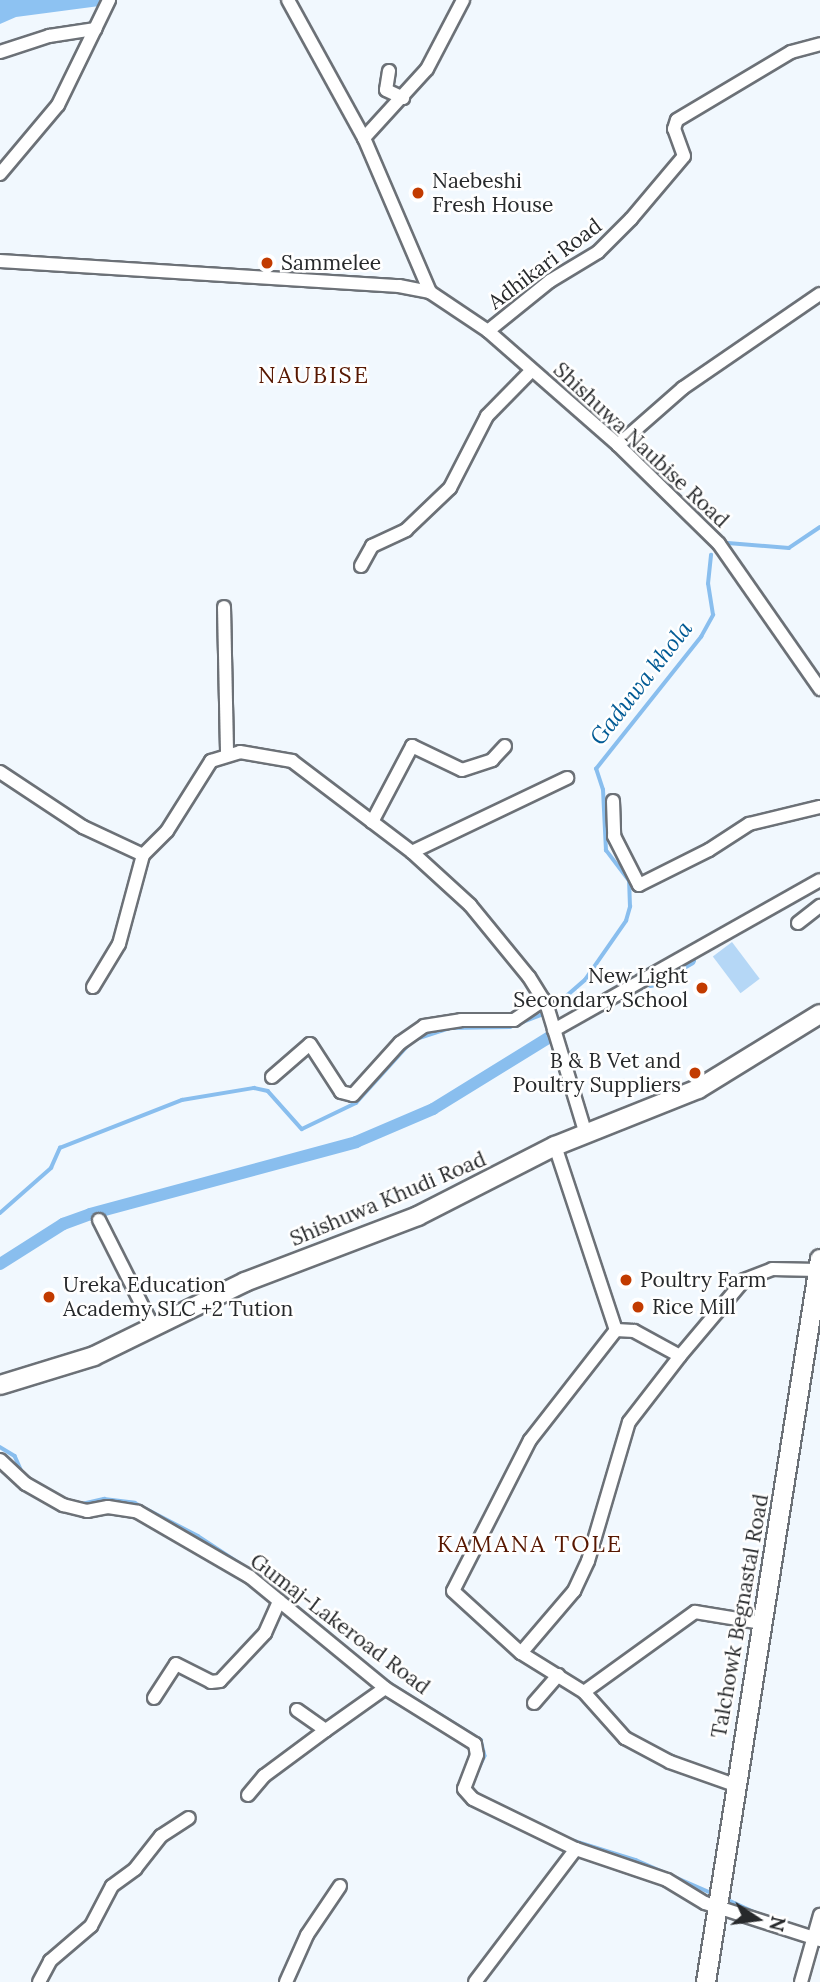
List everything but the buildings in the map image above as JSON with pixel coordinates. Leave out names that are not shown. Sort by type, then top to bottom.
[{"type":"main road","name":"Shishuwa Khudi Road","points":[[0,1385],[94,1356],[152,1325],[245,1282],[418,1216],[555,1146],[698,1089],[820,1014]]},
{"type":"main road","name":"Talchowk Begnastal Road","points":[[706,1982],[819,1264]]},
{"type":"street","points":[[0,174],[58,104],[109,0]]},
{"type":"street","points":[[288,0],[364,138],[430,292]]},
{"type":"street","points":[[364,138],[427,69],[463,0]]},
{"type":"street","points":[[0,52],[49,36],[95,29]]},
{"type":"street","name":"Adhikari Road","points":[[488,331],[550,281],[608,244],[631,219],[684,156],[674,129],[677,120],[791,52],[820,44]]},
{"type":"street","points":[[389,71],[386,90],[402,98]]},
{"type":"street","points":[[0,261],[399,286],[430,292]]},
{"type":"street","name":"Shishuwa Naubise Road","points":[[430,292],[488,331],[618,445],[719,544],[820,689]]},
{"type":"street","points":[[618,445],[683,388],[820,294]]},
{"type":"street","points":[[361,566],[372,546],[406,530],[450,488],[487,416],[532,370]]},
{"type":"street","points":[[224,607],[227,755]]},
{"type":"street","points":[[372,822],[412,746],[462,770],[492,760],[505,746]]},
{"type":"street","points":[[93,987],[118,944],[143,855],[167,831],[206,765],[240,752],[292,761],[412,852],[470,905],[544,1000],[586,1134]]},
{"type":"street","points":[[0,772],[83,827],[143,855]]},
{"type":"street","points":[[412,852],[567,778]]},
{"type":"street","points":[[612,801],[614,836],[639,885],[709,850],[749,824],[820,807]]},
{"type":"street","points":[[554,1030],[820,880]]},
{"type":"street","points":[[798,923],[820,906]]},
{"type":"street","points":[[272,1077],[310,1044],[341,1092],[353,1095],[400,1043],[424,1026],[461,1020],[514,1020],[544,1000]]},
{"type":"street","points":[[555,1146],[616,1330]]},
{"type":"street","points":[[99,1220],[152,1325]]},
{"type":"street","points":[[521,1653],[574,1591],[587,1561],[629,1422],[744,1280],[772,1269],[819,1264]]},
{"type":"street","points":[[616,1330],[634,1331],[680,1356]]},
{"type":"street","points":[[616,1330],[571,1381],[530,1440],[453,1591],[521,1653],[584,1692],[625,1738],[681,1767],[735,1785]]},
{"type":"street","name":"Gumaj-Lakeroad Road","points":[[0,1460],[26,1484],[63,1505],[87,1511],[128,1508],[177,1530],[279,1601],[385,1688],[475,1744],[477,1755],[464,1783],[467,1795],[576,1849],[667,1880],[718,1906],[816,1936]]},
{"type":"street","points":[[154,1698],[176,1664],[211,1682],[220,1681],[265,1633],[279,1601]]},
{"type":"street","points":[[584,1692],[695,1612],[762,1623]]},
{"type":"street","points":[[534,1703],[558,1675]]},
{"type":"street","points":[[248,1795],[264,1776],[385,1688]]},
{"type":"street","points":[[297,1710],[326,1730]]},
{"type":"street","points":[[39,1982],[50,1961],[91,1926],[112,1886],[135,1869],[161,1836],[189,1818]]},
{"type":"street","points":[[475,1982],[576,1849]]},
{"type":"street","points":[[286,1982],[307,1935],[340,1886]]},
{"type":"street","points":[[801,1982],[820,1915]]},
{"type":"shaded area","points":[[0,0],[113,0],[107,5],[16,17],[0,24]]},
{"type":"shaded area","points":[[732,942],[760,979],[741,993],[713,956]]},
{"type":"waterway","name":"Gaduwa khola","points":[[728,543],[789,548],[820,527]]},
{"type":"waterway","name":"Gaduwa khola","points":[[555,1006],[585,980],[626,921],[630,907],[629,881],[606,851],[603,790],[596,769],[701,637],[713,615],[708,584],[711,555]]},
{"type":"waterway","points":[[651,982],[690,960]]},
{"type":"waterway","points":[[0,1213],[51,1168],[60,1148],[182,1100],[254,1088],[268,1091],[302,1129],[356,1103],[413,1040],[450,1028],[510,1027],[541,1015]]},
{"type":"waterway","points":[[0,1264],[63,1224],[90,1214],[356,1142],[433,1109],[548,1038]]},
{"type":"waterway","points":[[0,1447],[15,1456],[23,1474]]},
{"type":"waterway","points":[[82,1504],[104,1499],[135,1503],[198,1536],[253,1572]]},
{"type":"waterway","points":[[386,1681],[481,1740],[485,1756],[476,1775]]},
{"type":"waterway","points":[[568,1839],[636,1860],[714,1894]]},
{"type":"waterway","points":[[726,1899],[756,1913]]},
{"type":"place","name":"Naebeshi Fresh House","points":[[418,193]]},
{"type":"place","name":"Sammelee","points":[[267,263]]},
{"type":"place","name":"New Light Secondary School","points":[[702,988]]},
{"type":"place","name":"B & B Vet and Poultry Suppliers","points":[[695,1073]]},
{"type":"place","name":"Poultry Farm","points":[[626,1280]]},
{"type":"place","name":"Ureka Education Academy SLC +2 Tution","points":[[49,1297]]},
{"type":"place","name":"Rice Mill","points":[[638,1307]]},
{"type":"district","name":"NAUBISE","points":[[314,375]]},
{"type":"district","name":"KAMANA TOLE","points":[[530,1544]]}]
